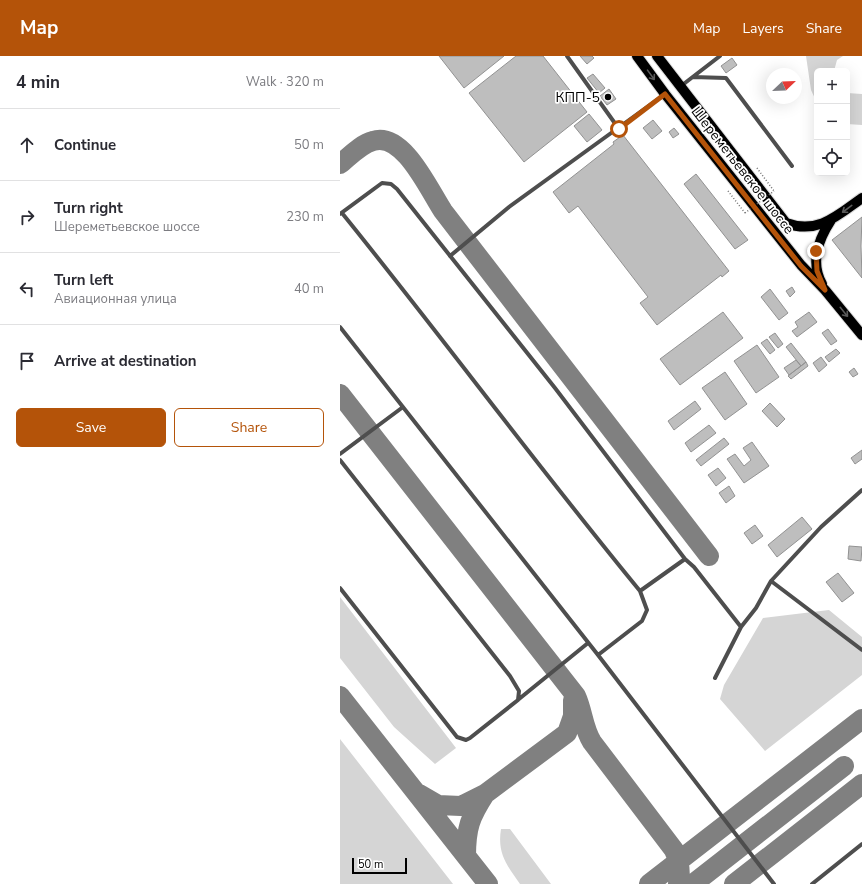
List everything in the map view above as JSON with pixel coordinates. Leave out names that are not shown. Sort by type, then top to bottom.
[{"type":"main road","name":"Шереметьевское шоссе","points":[[637,56],[665,94],[801,266],[825,290],[862,335]]},
{"type":"main road","name":"Шереметьевское шоссе","points":[[657,56],[786,223],[804,228],[831,220]]},
{"type":"main road","points":[[825,290],[817,271],[816,251],[819,241],[831,220],[862,198]]},
{"type":"lane","points":[[567,56],[619,129]]},
{"type":"lane","points":[[681,86],[720,56]]},
{"type":"lane","points":[[693,77],[726,78],[792,166]]},
{"type":"lane","points":[[450,256],[509,207],[619,129],[665,94]]},
{"type":"lane","points":[[598,655],[642,621],[647,610],[640,591],[587,527],[419,309],[341,213],[382,183],[391,184],[450,256],[685,559],[694,567],[741,628]]},
{"type":"lane","points":[[340,327],[598,655],[774,884]]},
{"type":"lane","points":[[340,454],[403,407]]},
{"type":"lane","points":[[340,460],[514,681],[519,691],[518,700]]},
{"type":"lane","points":[[715,678],[741,628],[756,608],[771,582],[821,527],[862,490]]},
{"type":"lane","points":[[640,591],[685,559]]},
{"type":"lane","points":[[771,582],[862,650]]},
{"type":"lane","points":[[340,588],[457,737],[466,740],[588,643]]},
{"type":"lane","points":[[812,884],[862,844]]},
{"type":"path","points":[[728,191],[745,213],[774,190],[757,168]]},
{"type":"shaded area","points":[[806,56],[843,56],[837,60],[835,68],[814,68],[814,96],[811,90]]},
{"type":"shaded area","points":[[850,93],[862,94],[862,125],[850,124]]},
{"type":"shaded area","points":[[340,597],[456,748],[435,764],[394,727],[340,658]]},
{"type":"shaded area","points":[[829,610],[862,637],[862,675],[765,751],[720,699],[724,685],[763,618]]},
{"type":"shaded area","points":[[340,739],[453,884],[340,884]]},
{"type":"shaded area","points":[[501,829],[510,829],[551,884],[520,884],[504,859],[500,845]]},
{"type":"building","points":[[439,56],[504,56],[464,88]]},
{"type":"building","points":[[516,56],[543,56],[587,112],[524,162],[469,93]]},
{"type":"building","points":[[580,56],[592,56],[594,58],[587,64]]},
{"type":"building","points":[[732,58],[737,65],[726,73],[721,66]]},
{"type":"building","points":[[593,74],[605,88],[599,93],[587,78]]},
{"type":"building","name":"КПП-5","points":[[609,89],[616,99],[607,105],[600,96]]},
{"type":"building","points":[[589,114],[602,130],[587,142],[574,126]]},
{"type":"building","points":[[653,120],[662,131],[652,139],[643,128]]},
{"type":"building","points":[[674,128],[679,134],[673,138],[669,132]]},
{"type":"building","points":[[623,135],[729,271],[722,277],[721,275],[657,325],[640,303],[648,297],[578,206],[569,213],[553,192],[614,144],[613,142]]},
{"type":"building","points":[[696,174],[748,240],[735,249],[684,184]]},
{"type":"building","points":[[862,217],[861,246],[862,278],[832,240]]},
{"type":"building","points":[[792,287],[795,292],[790,297],[786,291]]},
{"type":"building","points":[[770,289],[788,313],[779,320],[761,297]]},
{"type":"building","points":[[723,312],[743,338],[680,385],[660,359]]},
{"type":"building","points":[[809,312],[817,322],[797,337],[792,331],[798,327],[795,322]]},
{"type":"building","points":[[828,329],[837,341],[831,345],[822,333]]},
{"type":"building","points":[[775,333],[783,344],[778,348],[769,337]]},
{"type":"building","points":[[767,339],[775,350],[770,354],[761,343]]},
{"type":"building","points":[[791,343],[806,362],[801,366],[786,347]]},
{"type":"building","points":[[757,345],[779,377],[756,393],[734,361]]},
{"type":"building","points":[[836,349],[840,353],[829,362],[825,357]]},
{"type":"building","points":[[821,357],[827,365],[819,372],[813,363]]},
{"type":"building","points":[[796,360],[801,366],[789,375],[784,368]]},
{"type":"building","points":[[806,362],[808,366],[791,379],[788,376]]},
{"type":"building","points":[[854,368],[858,374],[853,377],[849,372]]},
{"type":"building","points":[[725,372],[747,404],[725,420],[702,388]]},
{"type":"building","points":[[695,401],[701,409],[674,430],[668,421]]},
{"type":"building","points":[[770,403],[785,419],[777,427],[762,411]]},
{"type":"building","points":[[709,425],[716,433],[691,452],[685,443]]},
{"type":"building","points":[[724,438],[729,444],[701,466],[696,460]]},
{"type":"building","points":[[752,442],[769,466],[744,483],[727,459],[735,454],[744,466],[751,460],[743,448]]},
{"type":"building","points":[[862,450],[862,459],[855,464],[851,458]]},
{"type":"building","points":[[718,468],[726,478],[716,486],[708,475]]},
{"type":"building","points":[[729,486],[735,496],[726,503],[719,493]]},
{"type":"building","points":[[802,517],[812,529],[777,557],[768,545]]},
{"type":"building","points":[[755,525],[763,536],[752,544],[744,533]]},
{"type":"building","points":[[849,546],[862,547],[861,561],[848,559]]},
{"type":"building","points":[[838,573],[854,593],[842,602],[826,582]]},
{"type":"taxiway","points":[[340,164],[360,147],[373,141],[384,140],[395,145],[405,153],[423,177],[443,211],[709,556]]},
{"type":"taxiway","points":[[340,394],[576,696],[592,742],[674,850],[680,875],[678,884]]},
{"type":"taxiway","points":[[340,696],[488,884]]},
{"type":"taxiway","points":[[419,794],[438,805],[461,806],[485,794],[567,733],[573,716],[573,700]]},
{"type":"taxiway","points":[[649,884],[862,719]]},
{"type":"taxiway","points":[[693,884],[844,766]]},
{"type":"taxiway","points":[[734,884],[862,784]]},
{"type":"taxiway","points":[[466,856],[468,830],[472,816],[485,794]]},
{"type":"place","name":"КПП-5","points":[[608,97]]},
{"type":"route","points":[[619,129],[665,94],[801,266],[825,290],[817,271],[816,251]]}]
